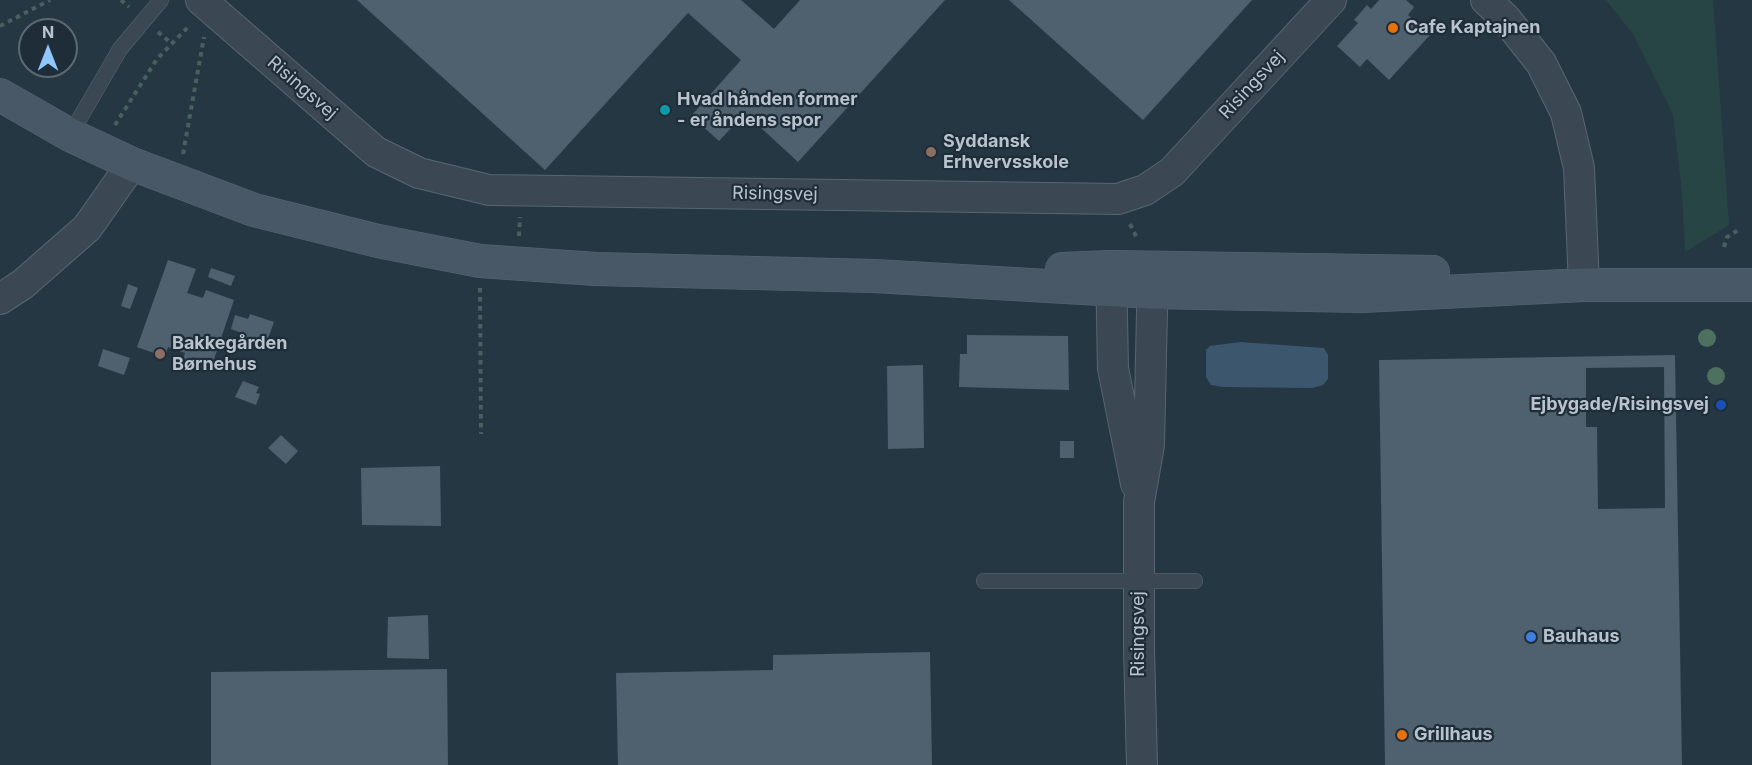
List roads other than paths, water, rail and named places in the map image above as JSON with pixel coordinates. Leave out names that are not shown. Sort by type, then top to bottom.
[{"type":"street","name":"Risingsvej","points":[[206,4],[376,152],[419,173],[489,190],[1118,199],[1145,190],[1172,172],[1331,0]]},
{"type":"street","points":[[1486,0],[1506,19],[1541,63],[1566,113],[1579,168],[1584,285]]},
{"type":"street","points":[[0,95],[70,135],[132,164],[254,210],[378,241],[480,261],[596,269],[1153,280],[1362,296],[1584,285],[1752,285]]},
{"type":"street","points":[[0,299],[23,284],[87,228],[132,164]]},
{"type":"street","name":"Risingsvej","points":[[1111,279],[1113,368],[1139,502]]},
{"type":"street","name":"Risingsvej","points":[[1142,765],[1139,502],[1149,445],[1153,280]]},
{"type":"lane","points":[[70,135],[120,49],[160,0]]},
{"type":"lane","points":[[984,581],[1195,581]]},
{"type":"water","points":[[1240,342],[1324,348],[1328,355],[1328,379],[1323,385],[1312,388],[1211,385],[1206,377],[1206,350],[1210,346]]},
{"type":"place","name":"Cafe Kaptajnen","points":[[1393,28]]},
{"type":"place","name":"Hvad hånden former - er åndens spor","points":[[665,110]]},
{"type":"place","name":"Syddansk Erhvervsskole","points":[[931,152]]},
{"type":"place","name":"Bakkegården Børnehus","points":[[160,354]]},
{"type":"place","name":"Ejbygade/Risingsvej","points":[[1721,405]]},
{"type":"place","name":"Bauhaus","points":[[1531,637]]},
{"type":"place","name":"Grillhaus","points":[[1402,735]]}]
